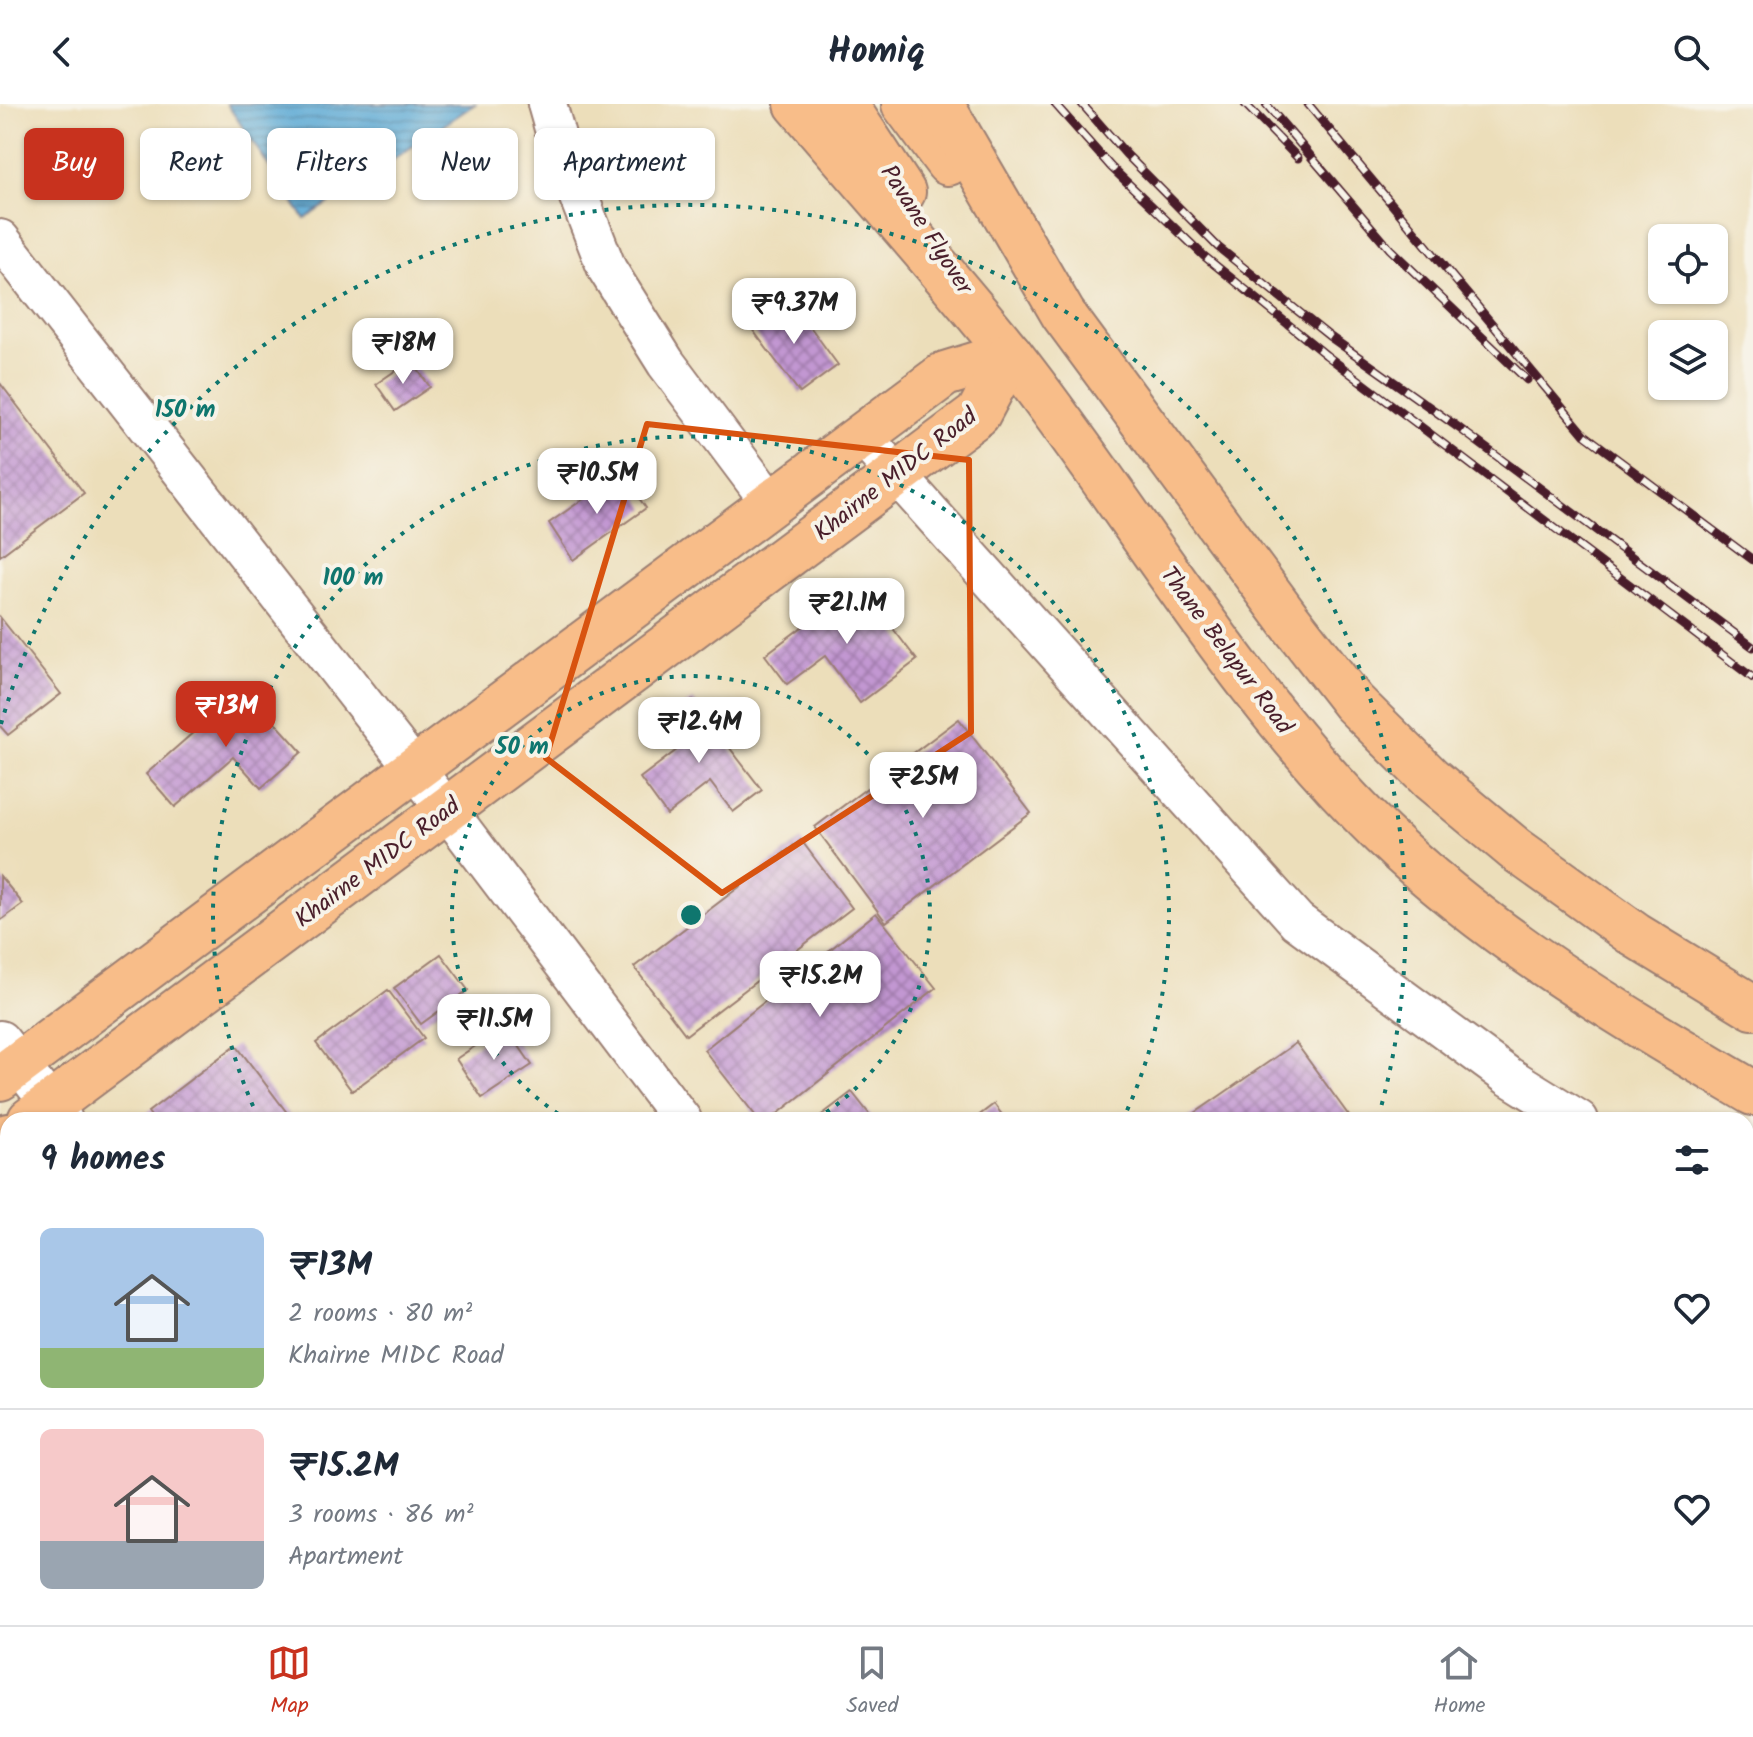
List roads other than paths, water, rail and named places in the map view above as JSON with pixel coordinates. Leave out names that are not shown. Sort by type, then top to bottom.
[{"type":"main road","name":"Thane Belapur Road","points":[[797,104],[1010,354],[1297,745],[1382,834],[1463,907],[1593,999],[1753,1093]]},
{"type":"main road","name":"Pavane Flyover","points":[[845,104],[1010,354]]},
{"type":"main road","points":[[904,104],[1353,702],[1431,779],[1515,849],[1635,935],[1753,1007]]},
{"type":"main road","points":[[941,104],[1063,314]]},
{"type":"main road","name":"Khairne MIDC Road","points":[[6,1061],[414,769],[945,374],[1010,354]]},
{"type":"main road","name":"Khairne MIDC Road","points":[[52,1112],[447,810],[978,414],[1010,354]]},
{"type":"street","points":[[547,104],[559,146],[607,269],[666,363],[771,503]]},
{"type":"street","points":[[0,239],[447,810],[676,1112]]},
{"type":"street","points":[[861,435],[1297,921],[1508,1076],[1566,1112]]},
{"type":"street","points":[[6,1061],[46,1112]]},
{"type":"water","points":[[227,104],[475,104],[440,128],[412,128],[412,147],[396,157],[396,128],[267,128],[267,163],[251,139],[251,128],[243,128]]},
{"type":"water","points":[[292,200],[333,200],[305,219]]},
{"type":"railway","points":[[1055,104],[1111,167],[1204,256],[1326,355],[1753,678]]},
{"type":"railway","points":[[1082,104],[1126,154],[1218,247],[1329,336],[1459,428],[1753,647]]},
{"type":"railway","points":[[1245,104],[1298,158]]},
{"type":"railway","points":[[1266,104],[1390,249],[1527,380]]},
{"type":"railway","points":[[1308,104],[1585,435],[1753,560]]}]
